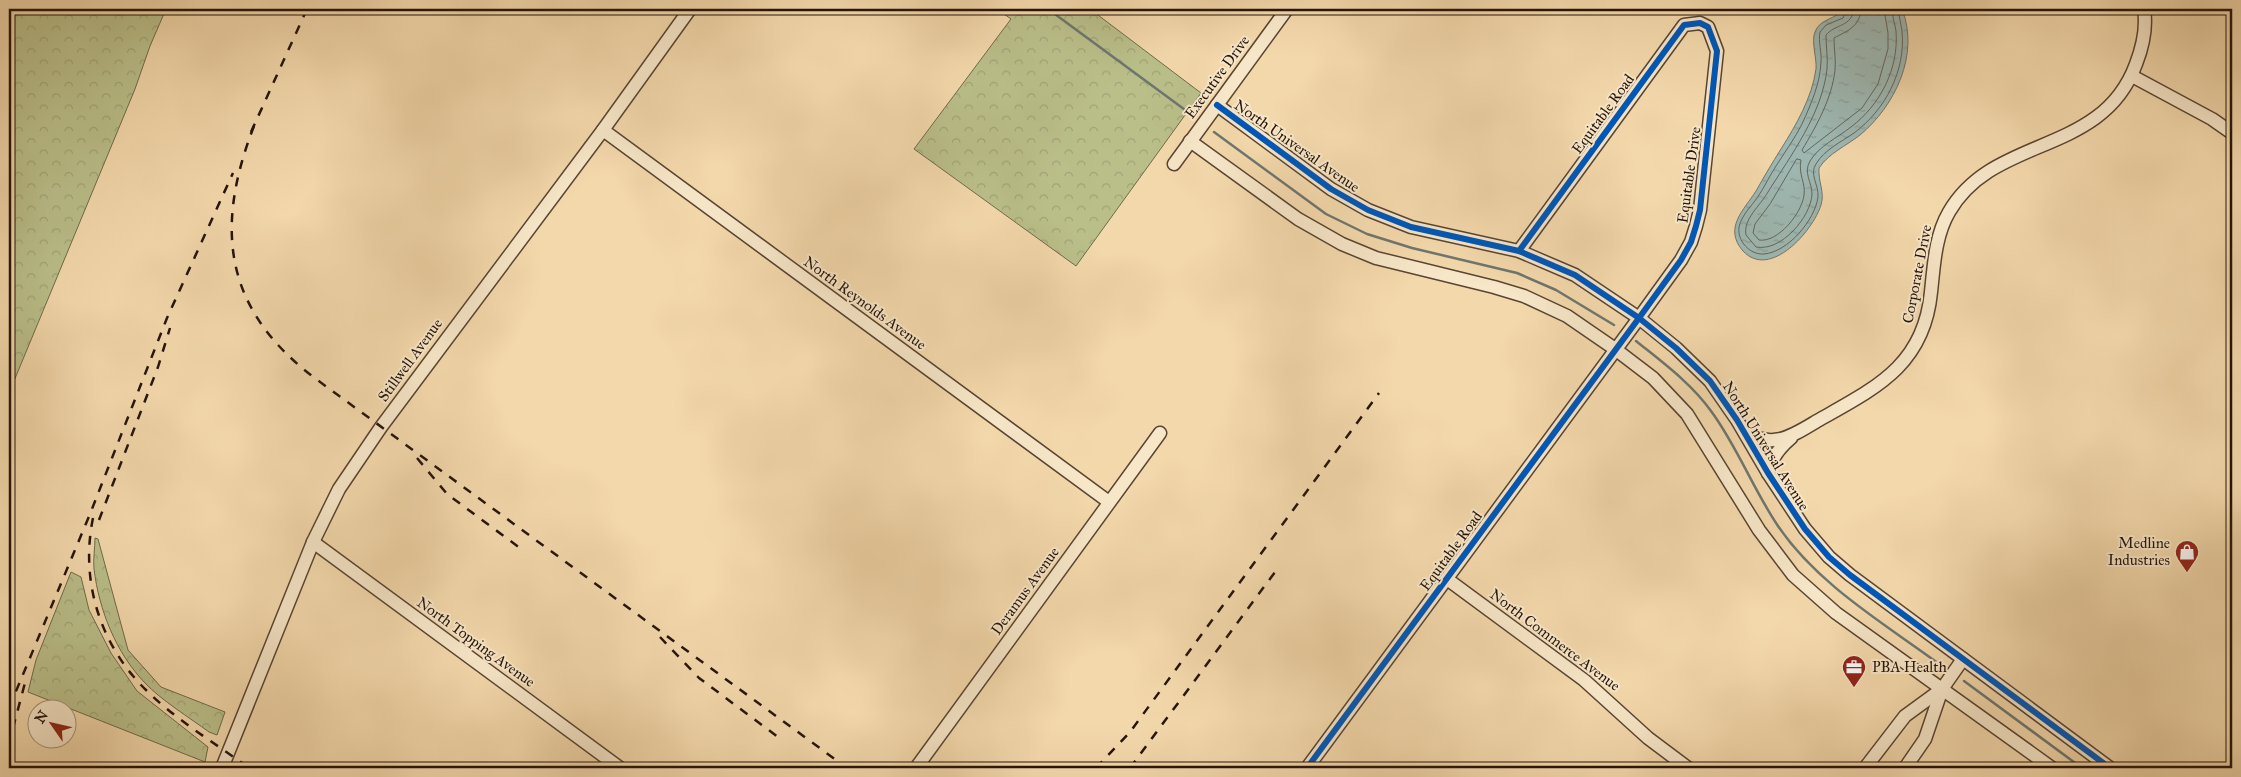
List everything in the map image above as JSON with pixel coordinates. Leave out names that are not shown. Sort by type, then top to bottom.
[{"type":"street","name":"Stillwell Avenue","points":[[222,768],[313,542],[339,489],[381,427],[603,130],[690,9]]},
{"type":"street","name":"Executive Drive","points":[[1174,164],[1287,9]]},
{"type":"street","name":"Corporate Drive","points":[[1743,430],[1752,436],[1766,441],[1781,439],[1796,433],[1863,395],[1907,358],[1919,339],[1929,312],[1937,243],[1943,224],[1957,200],[1972,183],[1992,168],[2085,126],[2108,110],[2132,76],[2146,31],[2144,9]]},
{"type":"street","name":"Equitable Road","points":[[1519,251],[1684,25],[1700,23],[1708,27],[1714,41]]},
{"type":"street","name":"Equitable Drive","points":[[1615,349],[1681,260],[1691,242],[1700,210],[1716,61],[1714,41]]},
{"type":"street","points":[[2132,76],[2212,119],[2232,133]]},
{"type":"street","name":"North Universal Avenue","points":[[1217,105],[1331,189],[1368,210],[1411,227],[1519,251],[1575,276],[1639,318],[1696,366],[1722,397],[1804,529],[1829,557],[2110,768]]},
{"type":"street","name":"North Reynolds Avenue","points":[[603,130],[1109,502]]},
{"type":"street","points":[[1190,142],[1298,219],[1342,244],[1376,258],[1524,296],[1567,316],[1615,349],[1658,383],[1687,414],[1759,530],[1793,574],[1836,613],[2052,768]]},
{"type":"street","name":"Equitable Road","points":[[1307,768],[1615,349]]},
{"type":"street","name":"Deramus Avenue","points":[[916,768],[1160,433]]},
{"type":"street","name":"Corporate Drive","points":[[1768,473],[1770,464],[1778,450],[1796,433]]},
{"type":"street","name":"North Topping Avenue","points":[[313,542],[620,768]]},
{"type":"street","name":"North Commerce Avenue","points":[[1447,579],[1584,680],[1648,738],[1686,768]]},
{"type":"street","points":[[1905,768],[1925,739],[1942,689],[1963,659]]},
{"type":"street","points":[[1865,768],[1905,716],[1942,689]]},
{"type":"green space","points":[[9,9],[166,9],[150,46],[135,89],[9,393]]},
{"type":"green space","points":[[997,9],[1090,9],[1201,93],[1076,266],[914,149],[1011,19]]},
{"type":"green space","points":[[95,538],[98,539],[128,650],[161,687],[225,712],[217,735],[209,732],[159,696],[135,671],[117,645],[110,630],[96,584],[94,569]]},
{"type":"green space","points":[[71,572],[81,577],[89,610],[111,653],[137,691],[208,747],[205,762],[78,712],[78,700],[48,700],[28,692],[36,660]]},
{"type":"water","points":[[1843,9],[1902,9],[1907,26],[1908,44],[1901,78],[1884,109],[1873,123],[1828,158],[1819,168],[1822,191],[1821,205],[1816,216],[1800,239],[1789,249],[1777,256],[1765,260],[1754,258],[1743,251],[1737,243],[1735,227],[1741,212],[1756,191],[1803,111],[1816,69],[1814,36],[1817,27],[1840,13]]},
{"type":"waterway","points":[[1048,9],[1192,115]]},
{"type":"waterway","points":[[1214,132],[1326,214],[1367,234],[1412,248],[1517,273],[1556,290],[1614,325]]},
{"type":"waterway","points":[[1636,341],[1676,373],[1711,411],[1778,526],[1812,567],[1876,619],[1942,666]]},
{"type":"waterway","points":[[1964,681],[2082,768]]},
{"type":"railway","points":[[251,132],[307,9]]},
{"type":"railway","points":[[254,126],[241,164],[234,199],[232,233],[235,265],[245,296],[262,325],[285,353],[316,379],[847,768]]},
{"type":"railway","points":[[9,708],[90,514],[167,318],[233,173]]},
{"type":"railway","points":[[99,520],[158,367],[170,328]]},
{"type":"railway","points":[[1096,768],[1130,732],[1379,393]]},
{"type":"railway","points":[[417,458],[447,494],[524,551]]},
{"type":"railway","points":[[93,518],[89,565],[92,588],[97,611],[116,653],[130,672],[158,701],[249,768]]},
{"type":"railway","points":[[1130,768],[1275,572]]},
{"type":"railway","points":[[660,637],[699,678],[778,737]]},
{"type":"railway","points":[[13,728],[26,679]]},
{"type":"cycle path","points":[[1307,768],[1639,318],[1681,260],[1691,242],[1700,210],[1717,51],[1708,27],[1700,23],[1684,25],[1519,251]]},
{"type":"cycle path","points":[[1217,105],[1331,189],[1368,210],[1411,227],[1519,251],[1575,275],[1639,318],[1676,348],[1710,381],[1737,420],[1768,473],[1805,529],[1829,557],[1850,575],[2110,768]]},
{"type":"place","name":"Medline Industries","points":[[2187,573]]},
{"type":"place","name":"PBA Health","points":[[1854,688]]}]
